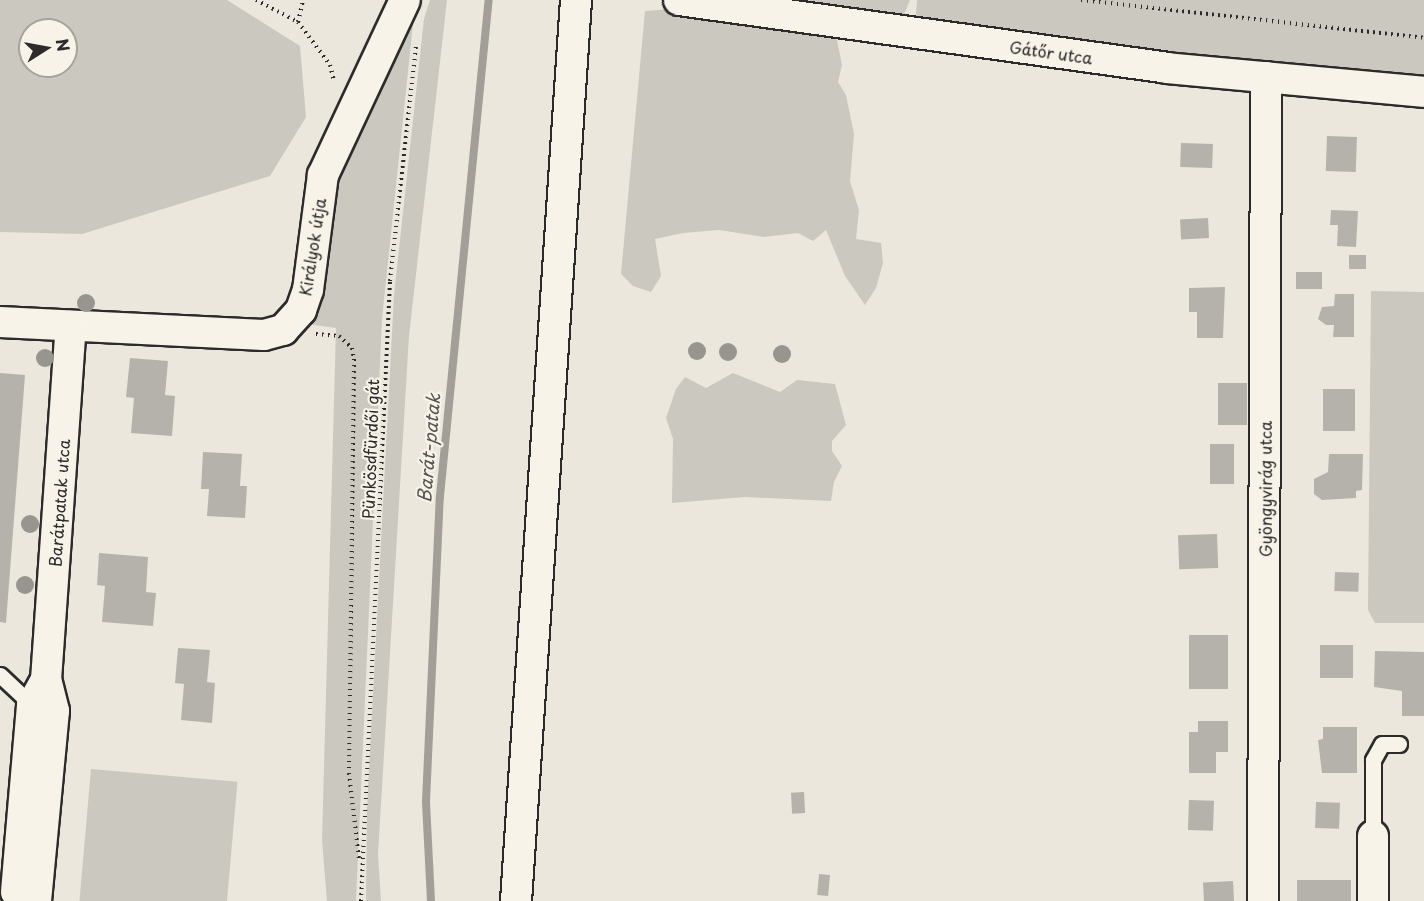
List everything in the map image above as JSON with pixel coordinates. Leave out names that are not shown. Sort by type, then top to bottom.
[{"type":"street","name":"Királyok útja","points":[[283,330],[301,310],[308,290],[323,175],[405,0]]},
{"type":"street","points":[[516,901],[576,0]]},
{"type":"street","name":"Gátőr utca","points":[[679,0],[1166,68],[1424,92]]},
{"type":"street","name":"Gyöngyvirág utca","points":[[1263,901],[1266,77]]},
{"type":"street","points":[[0,322],[264,335],[283,330]]},
{"type":"street","name":"Barátpatak utca","points":[[15,901],[39,692],[71,326]]},
{"type":"street","name":"Barátpatak utca","points":[[36,901],[54,711],[39,692]]},
{"type":"street","points":[[1373,836],[1373,901]]},
{"type":"lane","points":[[0,675],[39,692]]},
{"type":"lane","points":[[1373,836],[1373,760],[1382,744],[1399,744]]},
{"type":"path","points":[[256,0],[298,22],[330,65],[346,126]]},
{"type":"path","points":[[298,22],[303,0]]},
{"type":"path","points":[[1081,0],[1424,38]]},
{"type":"path","name":"Pünkösdfürdői gát","points":[[361,901],[390,280],[418,36]]},
{"type":"path","points":[[283,330],[339,336],[352,348],[354,359],[349,773],[361,873]]},
{"type":"shaded area","points":[[0,0],[227,0],[300,46],[306,117],[270,176],[82,234],[0,232]]},
{"type":"shaded area","points":[[430,0],[447,0],[409,336],[378,854],[381,901],[366,901],[367,808],[394,295],[424,19]]},
{"type":"shaded area","points":[[710,0],[910,0],[901,22]]},
{"type":"shaded area","points":[[917,0],[1424,0],[1424,88],[915,26]]},
{"type":"shaded area","points":[[415,5],[382,319],[356,901],[327,901],[322,840],[336,328],[308,324],[326,187]]},
{"type":"shaded area","points":[[672,9],[822,32],[837,40],[842,65],[838,82],[846,95],[854,134],[850,181],[859,210],[856,239],[881,243],[883,263],[876,288],[865,305],[845,276],[826,230],[813,241],[798,233],[764,237],[719,230],[683,233],[655,239],[661,276],[651,292],[633,286],[621,274],[645,11]]},
{"type":"shaded area","points":[[1371,291],[1424,292],[1424,623],[1375,623],[1368,610]]},
{"type":"shaded area","points":[[733,373],[780,392],[797,380],[835,384],[846,425],[832,441],[832,451],[842,466],[834,482],[831,501],[745,497],[672,503],[673,439],[666,418],[676,389],[685,377],[706,388]]},
{"type":"shaded area","points":[[91,769],[237,782],[227,901],[79,901]]},
{"type":"building","points":[[1327,136],[1357,137],[1356,172],[1326,171]]},
{"type":"building","points":[[1181,143],[1213,144],[1212,168],[1180,167]]},
{"type":"building","points":[[1331,210],[1358,211],[1356,247],[1337,246],[1338,225],[1330,225]]},
{"type":"building","points":[[1208,218],[1209,238],[1181,239],[1180,219]]},
{"type":"building","points":[[1349,255],[1366,255],[1366,269],[1349,269]]},
{"type":"building","points":[[1296,272],[1322,272],[1322,289],[1296,289]]},
{"type":"building","points":[[1225,287],[1223,338],[1197,338],[1197,312],[1189,312],[1189,288]]},
{"type":"building","points":[[1335,294],[1354,294],[1354,337],[1333,337],[1334,325],[1326,325],[1318,319],[1322,307],[1334,306]]},
{"type":"building","points":[[130,358],[168,361],[165,395],[175,396],[172,436],[131,433],[134,398],[126,397]]},
{"type":"building","points":[[0,373],[25,375],[6,623],[0,622]]},
{"type":"building","points":[[1218,383],[1247,383],[1247,425],[1218,425]]},
{"type":"building","points":[[1323,389],[1355,389],[1355,431],[1323,431]]},
{"type":"building","points":[[1210,444],[1234,444],[1234,484],[1210,484]]},
{"type":"building","points":[[203,452],[242,454],[240,486],[247,486],[245,518],[207,516],[209,489],[201,489]]},
{"type":"building","points":[[1329,454],[1363,454],[1362,490],[1356,491],[1356,498],[1322,500],[1314,494],[1314,479],[1328,472]]},
{"type":"building","points":[[1217,534],[1218,568],[1179,569],[1178,535]]},
{"type":"building","points":[[99,553],[148,557],[146,592],[156,593],[153,626],[102,622],[105,586],[97,585]]},
{"type":"building","points":[[1335,572],[1359,573],[1358,592],[1334,591]]},
{"type":"building","points":[[1189,635],[1228,635],[1228,689],[1189,689]]},
{"type":"building","points":[[1320,645],[1353,645],[1353,678],[1320,678]]},
{"type":"building","points":[[178,648],[210,650],[207,682],[215,683],[212,723],[181,720],[184,684],[175,683]]},
{"type":"building","points":[[1375,651],[1424,652],[1424,716],[1402,716],[1402,691],[1374,687]]},
{"type":"building","points":[[1198,721],[1228,721],[1228,752],[1216,752],[1216,773],[1189,773],[1189,732],[1198,732]]},
{"type":"building","points":[[1323,727],[1357,727],[1357,773],[1322,773],[1318,740],[1323,739]]},
{"type":"building","points":[[804,792],[805,813],[792,814],[791,793]]},
{"type":"building","points":[[1189,800],[1214,801],[1213,831],[1188,830]]},
{"type":"building","points":[[1316,802],[1340,803],[1339,829],[1315,828]]},
{"type":"building","points":[[819,874],[830,875],[828,896],[817,895]]},
{"type":"building","points":[[1297,880],[1351,880],[1351,901],[1297,901]]},
{"type":"building","points":[[1233,881],[1234,901],[1204,901],[1203,883]]},
{"type":"waterway","name":"Barát-patak","points":[[431,901],[426,801],[440,496],[489,0]]}]
